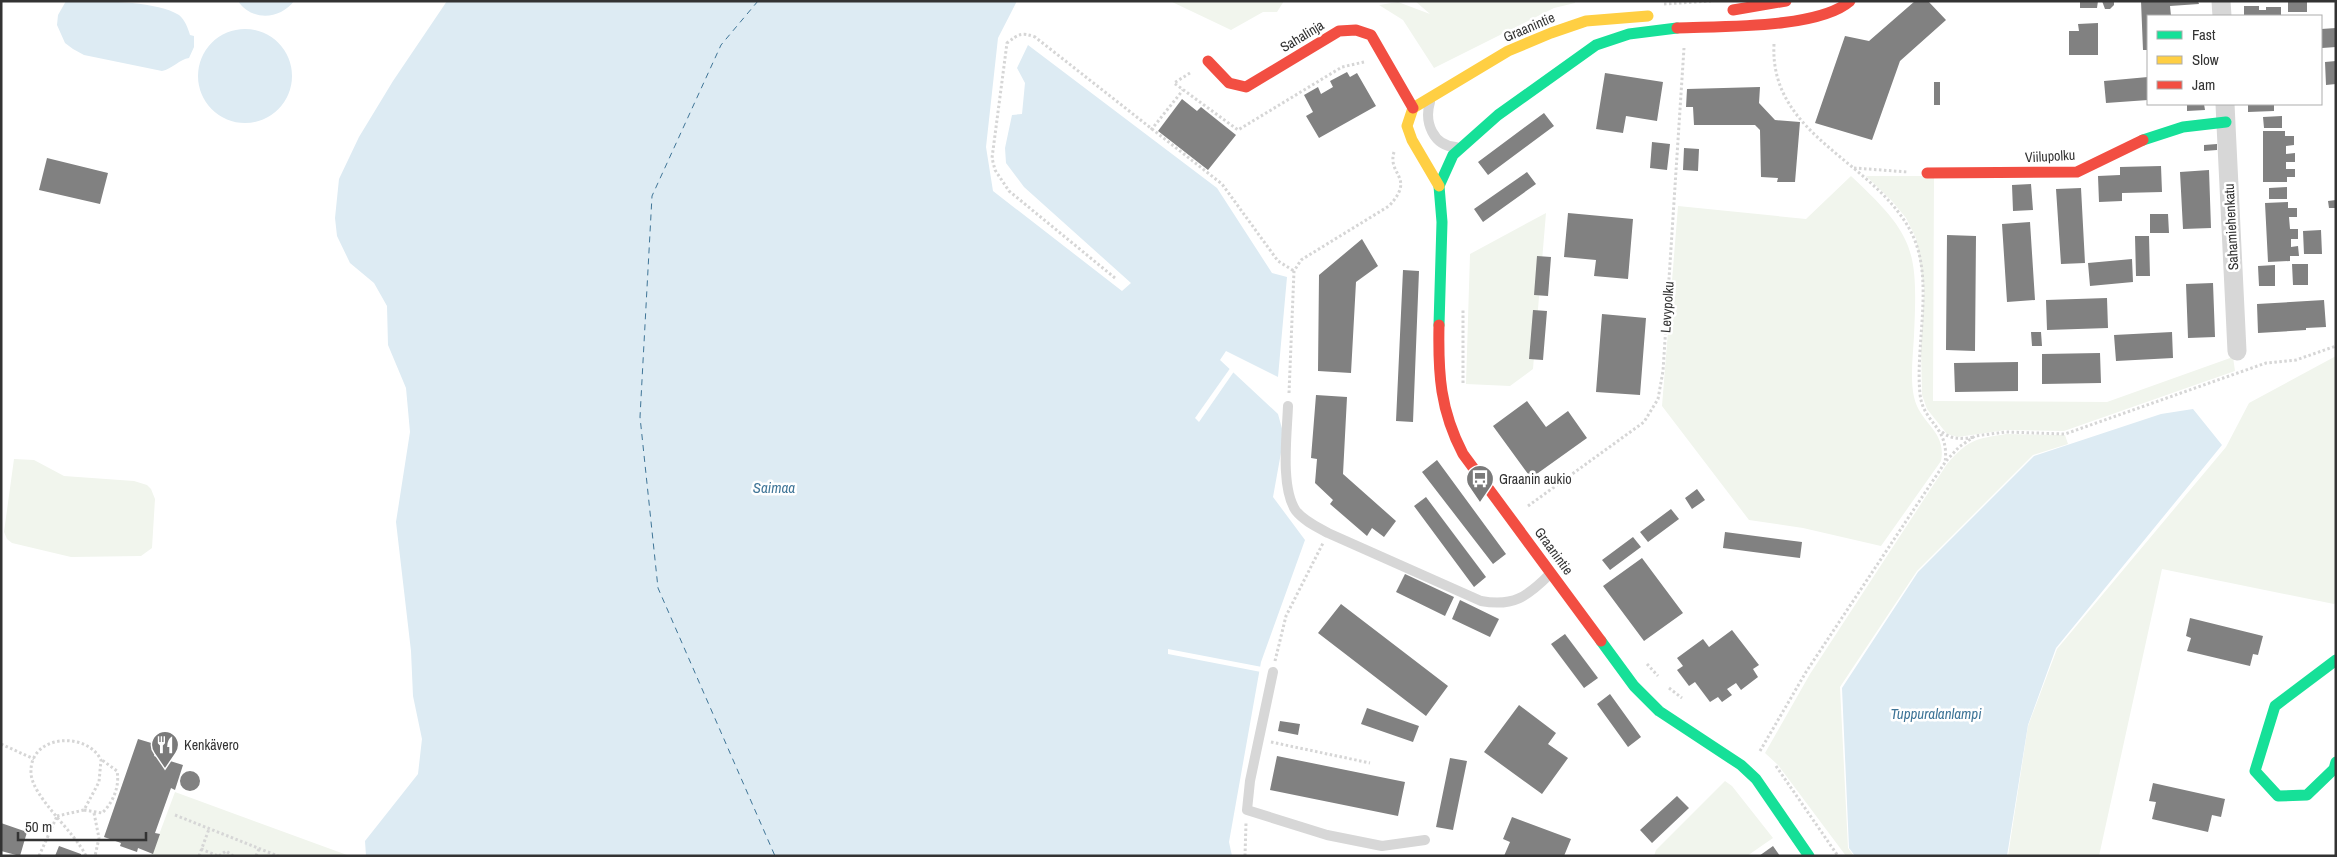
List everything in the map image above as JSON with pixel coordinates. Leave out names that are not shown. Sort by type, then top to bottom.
[{"type":"street","points":[[1724,10],[1786,1]]},
{"type":"street","name":"Graanintie","points":[[1590,28],[1608,39],[1662,29],[1789,23],[1842,8],[1850,1]]},
{"type":"street","points":[[2221,1],[2222,15]]},
{"type":"street","name":"Graanintie","points":[[1656,15],[1590,28],[1508,51],[1413,108],[1407,126],[1412,140],[1439,186],[1442,222],[1438,356],[1439,384],[1453,435],[1463,454],[1552,572],[1634,686],[1660,711],[1741,765],[1756,779],[1810,856]]},
{"type":"street","name":"Graanintie","points":[[1439,186],[1453,155],[1590,28]]},
{"type":"street","name":"Sahalinja","points":[[1208,61],[1228,83],[1237,88],[1246,88],[1339,31],[1353,29],[1372,35],[1413,108]]},
{"type":"street","name":"Viilupolku","points":[[1926,173],[2077,172],[2146,139],[2226,113]]},
{"type":"street","name":"Sahamiehenkatu","points":[[2226,113],[2237,351]]},
{"type":"street","points":[[2336,660],[2276,706],[2255,771],[2278,796],[2307,795],[2334,769],[2336,762]]},
{"type":"lane","points":[[1432,96],[1428,109],[1428,120],[1432,133],[1449,146],[1461,147]]},
{"type":"lane","points":[[1288,406],[1286,466],[1290,500],[1306,520],[1328,534],[1480,601],[1499,604],[1516,600],[1529,594],[1552,572]]},
{"type":"lane","points":[[1273,672],[1258,739],[1247,810],[1327,835],[1382,846],[1425,840]]},
{"type":"path","points":[[1115,278],[1010,191],[995,170],[992,158],[1008,42],[1016,35],[1023,33],[1035,37],[1222,184],[1278,261],[1294,271]]},
{"type":"path","points":[[1775,41],[1773,64],[1778,84],[1789,105],[1805,127],[1891,202],[1904,219],[1914,239],[1920,260],[1922,289],[1919,349],[1920,396],[1925,410],[1941,432],[1947,436],[1957,439],[2006,432],[2065,434],[2266,363],[2296,360],[2336,346]]},
{"type":"path","name":"Levypolku","points":[[1528,506],[1644,422],[1658,400],[1663,371],[1684,45],[1675,46]]},
{"type":"path","points":[[1151,130],[1184,90]]},
{"type":"path","points":[[1288,406],[1294,271],[1301,260],[1389,206],[1397,197],[1401,179],[1393,155],[1401,147]]},
{"type":"path","points":[[1853,168],[1926,173]]},
{"type":"path","points":[[1463,308],[1463,385]]},
{"type":"path","points":[[1941,432],[1946,451],[1945,464]]},
{"type":"path","points":[[1760,751],[1806,672],[1945,464],[1959,447],[1975,436]]},
{"type":"path","points":[[1522,498],[1533,514]]},
{"type":"path","points":[[1273,672],[1286,616],[1328,534]]},
{"type":"path","points":[[1647,663],[1669,688],[1688,702]]},
{"type":"path","points":[[1258,739],[1370,763]]},
{"type":"path","points":[[58,816],[84,810],[102,813],[107,808],[118,786],[117,772],[101,760],[92,747],[72,741],[53,742],[44,747],[34,759],[30,772],[33,782],[86,856]]},
{"type":"path","points":[[1,744],[34,759]]},
{"type":"path","points":[[1755,747],[1766,756]]},
{"type":"path","points":[[84,810],[99,782],[101,760]]},
{"type":"path","points":[[1771,761],[1838,856]]},
{"type":"path","points":[[1245,856],[1247,810]]},
{"type":"path","points":[[94,813],[99,838],[95,856]]},
{"type":"path","points":[[175,815],[278,856]]},
{"type":"path","points":[[39,856],[58,816]]},
{"type":"path","points":[[199,856],[208,829]]},
{"type":"path","points":[[201,849],[219,856],[226,851],[233,856]]},
{"type":"path","points":[[256,856],[259,849]]},
{"type":"shaded area","points":[[1170,1],[1284,1],[1277,12],[1263,12],[1231,30]]},
{"type":"shaded area","points":[[1415,1],[1575,1],[1575,3],[1554,8],[1434,68],[1403,20],[1379,5],[1398,2],[1430,14]]},
{"type":"shaded area","points":[[1851,176],[1888,214],[1900,230],[1908,246],[1913,263],[1915,283],[1912,367],[1914,397],[1917,406],[1937,435],[1942,451],[1941,461],[1881,546],[1803,528],[1749,520],[1662,406],[1678,206],[1806,219]]},
{"type":"shaded area","points":[[1866,176],[1934,176],[1933,401],[2107,402],[2233,357],[2235,371],[2064,431],[2006,430],[1958,437],[1947,434],[1927,409],[1922,395],[1921,349],[1924,289],[1916,238],[1906,218],[1892,201]]},
{"type":"shaded area","points":[[1546,213],[1533,369],[1510,386],[1466,384],[1470,254]]},
{"type":"shaded area","points":[[2336,356],[2336,602],[2334,604],[2162,569],[2099,856],[2008,856],[2028,726],[2057,649],[2226,447],[2249,403]]},
{"type":"shaded area","points":[[2006,434],[2065,435],[2068,444],[2033,455],[1917,571],[1840,687],[1848,848],[1854,856],[1846,856],[1778,765],[1765,753],[1810,674],[1947,464],[1966,445],[1986,437]]},
{"type":"shaded area","points":[[14,459],[34,460],[64,476],[134,481],[147,485],[155,499],[152,548],[141,556],[71,557],[12,543],[7,539],[4,532]]},
{"type":"shaded area","points":[[1725,781],[1732,786],[1773,838],[1747,856],[1654,856],[1656,850]]},
{"type":"shaded area","points":[[175,792],[347,855],[151,856]]},
{"type":"water","points":[[66,1],[125,2],[155,6],[168,10],[183,19],[190,35],[194,36],[194,47],[189,58],[162,71],[84,55],[65,43],[57,25],[58,15]]},
{"type":"water","points":[[238,1],[294,1],[281,12],[266,16],[250,12]]},
{"type":"water","name":"Saimaa","points":[[447,1],[1017,1],[998,38],[986,147],[993,191],[1122,291],[1131,283],[1024,187],[1006,163],[1005,148],[1012,115],[1022,114],[1025,83],[1017,68],[1028,45],[1217,188],[1272,273],[1287,277],[1278,377],[1226,351],[1220,360],[1278,414],[1284,436],[1273,497],[1305,540],[1261,662],[1229,842],[1232,856],[366,856],[365,841],[418,774],[422,739],[413,696],[411,651],[396,522],[410,432],[406,388],[388,345],[387,306],[374,283],[350,263],[337,236],[335,218],[339,179],[359,137],[393,81]]},
{"type":"water","points":[[245,29],[263,32],[278,43],[289,58],[292,76],[289,94],[278,109],[263,120],[245,123],[227,120],[212,109],[201,94],[198,76],[201,58],[212,43],[227,32]]},
{"type":"water","name":"Tuppuralanlampi","points":[[2193,409],[2222,445],[2056,648],[2028,725],[2007,856],[1855,856],[1849,848],[1842,688],[1918,572],[2034,456],[2161,414]]},
{"type":"pier","points":[[1231,367],[1235,370],[1199,422],[1195,418]]},
{"type":"pier","points":[[1168,649],[1262,667],[1261,672],[1168,654]]},
{"type":"building","points":[[1915,1],[1928,1],[1946,20],[1900,61],[1872,140],[1815,123],[1845,36],[1869,41]]},
{"type":"building","points":[[2080,1],[2098,1],[2097,8],[2080,8]]},
{"type":"building","points":[[2102,1],[2114,1],[2114,5],[2110,9],[2105,9]]},
{"type":"building","points":[[2141,1],[2198,1],[2199,4],[2170,6],[2171,15],[2147,15],[2147,50],[2143,50]]},
{"type":"building","points":[[2288,1],[2307,1],[2307,12],[2288,12]]},
{"type":"building","points":[[2244,6],[2259,6],[2259,10],[2266,10],[2266,7],[2281,7],[2281,15],[2244,15]]},
{"type":"building","points":[[2098,23],[2098,55],[2069,55],[2069,31],[2079,31],[2078,24]]},
{"type":"building","points":[[2336,28],[2336,47],[2322,48],[2322,29]]},
{"type":"building","points":[[2336,61],[2336,84],[2326,85],[2325,62]]},
{"type":"building","points":[[1347,72],[1350,77],[1357,73],[1376,106],[1319,138],[1306,116],[1313,112],[1304,95],[1318,87],[1321,94],[1333,87],[1330,81]]},
{"type":"building","points":[[1605,73],[1663,82],[1657,121],[1626,116],[1623,133],[1596,129]]},
{"type":"building","points":[[2147,77],[2147,100],[2106,103],[2104,81]]},
{"type":"building","points":[[1934,82],[1940,82],[1940,105],[1934,105]]},
{"type":"building","points":[[1760,87],[1759,103],[1775,120],[1800,122],[1795,182],[1777,182],[1778,178],[1761,177],[1760,130],[1755,125],[1694,125],[1693,107],[1686,107],[1687,89]]},
{"type":"building","points":[[1182,99],[1197,111],[1201,107],[1236,135],[1208,170],[1158,131]]},
{"type":"building","points":[[2187,105],[2204,105],[2205,110],[2187,111]]},
{"type":"building","points":[[2248,105],[2274,105],[2274,111],[2248,112]]},
{"type":"building","points":[[1544,113],[1554,126],[1488,175],[1478,162]]},
{"type":"building","points":[[2282,116],[2282,128],[2264,128],[2263,117]]},
{"type":"building","points":[[2263,131],[2285,131],[2285,136],[2294,136],[2294,145],[2286,146],[2286,154],[2295,153],[2295,162],[2286,162],[2286,169],[2295,169],[2295,177],[2287,177],[2287,182],[2263,182]]},
{"type":"building","points":[[1652,142],[1670,144],[1667,170],[1650,168]]},
{"type":"building","points":[[2217,144],[2217,150],[2204,151],[2204,145]]},
{"type":"building","points":[[1684,148],[1699,149],[1698,171],[1683,170]]},
{"type":"building","points":[[47,158],[108,173],[100,204],[39,190]]},
{"type":"building","points":[[2161,166],[2162,192],[2122,193],[2122,201],[2099,202],[2098,176],[2120,175],[2120,167]]},
{"type":"building","points":[[2209,170],[2211,228],[2183,229],[2180,172]]},
{"type":"building","points":[[1527,172],[1536,184],[1483,222],[1474,209]]},
{"type":"building","points":[[2031,184],[2033,210],[2013,211],[2012,185]]},
{"type":"building","points":[[2287,187],[2287,199],[2269,199],[2269,188]]},
{"type":"building","points":[[2081,188],[2085,263],[2061,264],[2056,189]]},
{"type":"building","points":[[2336,200],[2336,208],[2329,208],[2328,201]]},
{"type":"building","points":[[2288,202],[2288,208],[2297,208],[2297,217],[2289,217],[2290,229],[2298,229],[2298,239],[2291,239],[2291,247],[2298,246],[2299,256],[2290,256],[2290,261],[2268,262],[2265,203]]},
{"type":"building","points":[[1568,213],[1633,219],[1628,279],[1594,276],[1596,260],[1564,257]]},
{"type":"building","points":[[2150,214],[2168,214],[2169,233],[2150,233]]},
{"type":"building","points":[[2030,222],[2035,300],[2007,302],[2002,224]]},
{"type":"building","points":[[2321,230],[2322,254],[2304,254],[2303,231]]},
{"type":"building","points":[[1947,235],[1976,236],[1975,351],[1946,350]]},
{"type":"building","points":[[2135,236],[2149,236],[2150,276],[2136,276]]},
{"type":"building","points":[[1362,239],[1378,266],[1356,282],[1351,373],[1318,371],[1319,275]]},
{"type":"building","points":[[1537,256],[1551,257],[1548,296],[1534,295]]},
{"type":"building","points":[[2132,259],[2133,282],[2090,286],[2088,263]]},
{"type":"building","points":[[2292,264],[2308,264],[2308,285],[2293,285]]},
{"type":"building","points":[[2275,265],[2275,286],[2259,286],[2258,266]]},
{"type":"building","points":[[1403,270],[1419,271],[1413,422],[1396,421]]},
{"type":"building","points":[[2213,283],[2215,337],[2188,338],[2186,284]]},
{"type":"building","points":[[2107,298],[2108,328],[2047,330],[2046,300]]},
{"type":"building","points":[[2324,300],[2326,327],[2258,333],[2257,304]]},
{"type":"building","points":[[1533,310],[1547,311],[1543,360],[1529,359]]},
{"type":"building","points":[[1602,314],[1646,318],[1640,395],[1596,392]]},
{"type":"building","points":[[2031,332],[2041,332],[2042,346],[2032,346]]},
{"type":"building","points":[[2172,332],[2173,358],[2116,361],[2114,335]]},
{"type":"building","points":[[2100,353],[2101,383],[2042,384],[2042,354]]},
{"type":"building","points":[[2018,362],[2018,391],[1955,392],[1954,363]]},
{"type":"building","points":[[1316,395],[1347,397],[1343,474],[1396,521],[1384,537],[1372,528],[1367,536],[1330,504],[1333,500],[1315,483],[1317,459],[1311,458]]},
{"type":"building","points":[[1527,401],[1546,427],[1568,411],[1587,438],[1531,478],[1493,426]]},
{"type":"building","points":[[1437,460],[1506,554],[1493,564],[1422,472]]},
{"type":"building","points":[[1697,489],[1705,500],[1692,509],[1685,498]]},
{"type":"building","points":[[1426,497],[1486,577],[1474,587],[1414,506]]},
{"type":"building","points":[[1671,509],[1679,519],[1648,542],[1640,532]]},
{"type":"building","points":[[1725,532],[1802,542],[1800,558],[1723,548]]},
{"type":"building","points":[[1633,537],[1641,547],[1610,570],[1602,560]]},
{"type":"building","points":[[1642,558],[1683,613],[1644,641],[1603,586]]},
{"type":"building","points":[[1405,574],[1454,597],[1445,616],[1396,592]]},
{"type":"building","points":[[1460,600],[1499,619],[1490,637],[1452,619]]},
{"type":"building","points":[[1341,604],[1448,686],[1426,716],[1318,633]]},
{"type":"building","points":[[2190,618],[2263,636],[2258,655],[2253,654],[2250,666],[2187,651],[2191,638],[2186,636]]},
{"type":"building","points":[[1732,630],[1759,665],[1753,669],[1758,677],[1741,690],[1736,683],[1727,689],[1732,695],[1722,702],[1718,697],[1710,702],[1695,682],[1689,686],[1677,670],[1683,666],[1677,658],[1703,639],[1709,647]]},
{"type":"building","points":[[1565,634],[1598,678],[1584,688],[1551,644]]},
{"type":"building","points":[[1610,694],[1641,737],[1628,747],[1597,704]]},
{"type":"building","points":[[1519,705],[1556,733],[1548,744],[1568,758],[1542,794],[1484,752]]},
{"type":"building","points":[[1367,708],[1419,726],[1413,742],[1361,724]]},
{"type":"building","points":[[1280,721],[1300,724],[1298,735],[1278,731]]},
{"type":"building","points":[[138,739],[158,745],[154,756],[183,765],[175,790],[171,788],[155,833],[160,834],[153,854],[138,848],[137,852],[120,846],[121,843],[104,837]]},
{"type":"building","points":[[1277,756],[1405,782],[1398,816],[1270,790]]},
{"type":"building","points":[[1450,758],[1467,761],[1453,830],[1436,827]]},
{"type":"building","points":[[190,771],[197,774],[200,781],[197,788],[190,791],[183,788],[180,781],[183,774]]},
{"type":"building","points":[[2153,783],[2225,799],[2221,817],[2212,815],[2208,832],[2152,819],[2156,802],[2149,801]]},
{"type":"building","points":[[1677,796],[1689,808],[1652,843],[1640,830]]},
{"type":"building","points":[[1512,817],[1571,839],[1564,856],[1504,856],[1510,842],[1503,839]]},
{"type":"building","points":[[1,823],[27,832],[20,856],[1,851]]},
{"type":"building","points":[[59,846],[81,854],[81,856],[55,856]]},
{"type":"building","points":[[1773,846],[1780,856],[1759,856]]},
{"type":"ferry route","points":[[758,1],[721,45],[652,196],[640,417],[658,588],[775,856]]},
{"type":"traffic: fast","points":[[1439,325],[1442,222],[1439,186],[1453,155],[1498,115],[1596,45],[1629,34],[1677,28]]},
{"type":"traffic: fast","points":[[2143,140],[2183,127],[2226,122]]},
{"type":"traffic: fast","points":[[1601,641],[1634,686],[1659,711],[1741,765],[1756,779],[1809,856]]},
{"type":"traffic: fast","points":[[2336,660],[2275,706],[2255,771],[2278,796],[2307,795],[2334,769],[2336,762]]},
{"type":"traffic: slow","points":[[1439,186],[1412,140],[1407,126],[1413,108],[1508,51],[1551,33],[1586,21],[1648,16]]},
{"type":"traffic: jam","points":[[1733,10],[1786,1]]},
{"type":"traffic: jam","points":[[1677,28],[1742,26],[1793,21],[1816,17],[1835,10],[1850,1]]},
{"type":"traffic: jam","points":[[1208,61],[1229,83],[1246,87],[1339,31],[1356,30],[1371,35],[1413,108]]},
{"type":"traffic: jam","points":[[1927,173],[2077,172],[2143,140]]},
{"type":"traffic: jam","points":[[1439,325],[1439,360],[1442,391],[1449,422],[1463,454],[1601,641]]},
{"type":"place","name":"Graanin aukio","points":[[1480,503]]},
{"type":"place","name":"Kenkävero","points":[[165,769]]}]
